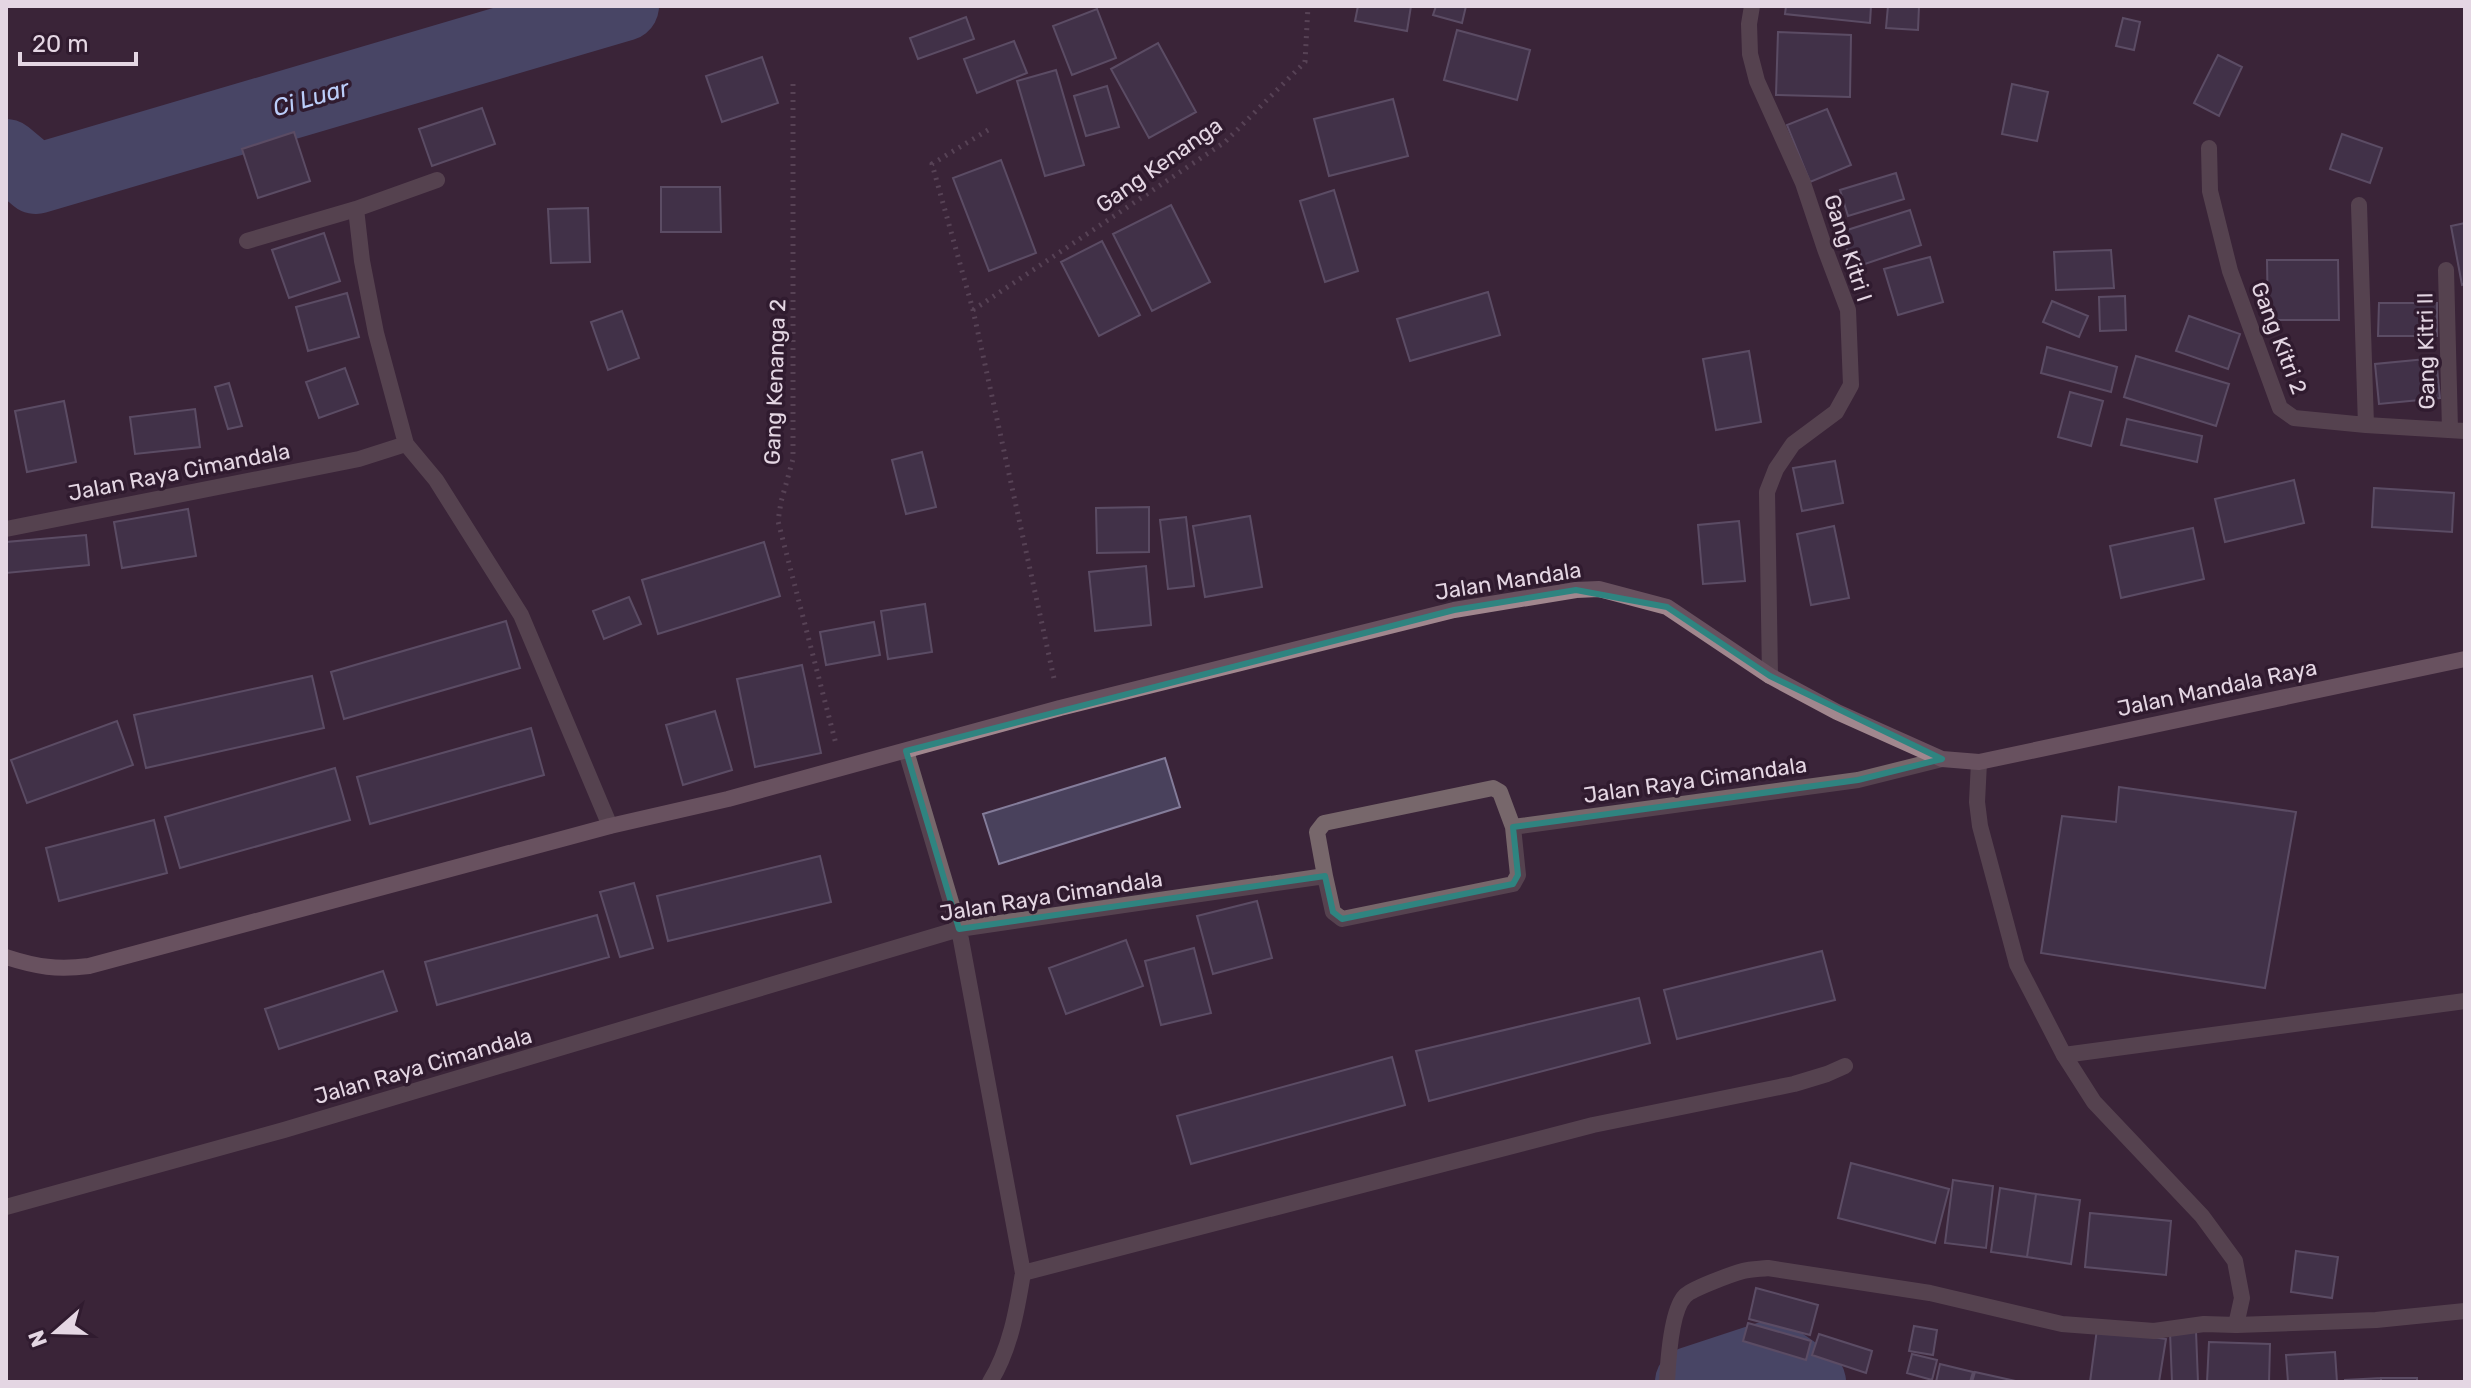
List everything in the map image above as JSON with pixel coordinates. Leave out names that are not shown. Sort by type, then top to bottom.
[{"type":"street","name":"Gang Kitri I","points":[[1752,6],[1750,54],[1757,81],[1803,183],[1848,310],[1851,385],[1836,412],[1793,444],[1776,469],[1767,492],[1770,676]]},
{"type":"street","name":"Gang Kitri 2","points":[[2209,148],[2210,191],[2230,271],[2280,408],[2294,418],[2458,431]]},
{"type":"street","points":[[247,241],[356,209],[437,180]]},
{"type":"street","points":[[2359,205],[2366,425]]},
{"type":"street","points":[[356,209],[376,333],[406,444],[436,480],[521,615],[610,826]]},
{"type":"street","name":"Gang Kitri II","points":[[2446,270],[2458,431]]},
{"type":"street","name":"Jalan Raya Cimandala","points":[[6,529],[359,459],[406,444]]},
{"type":"street","name":"Jalan Mandala","points":[[1060,708],[1454,610],[1599,589],[1667,607],[1770,676],[1837,712],[1942,759],[1979,762]]},
{"type":"street","name":"Jalan Mandala Raya","points":[[1979,762],[2465,659]]},
{"type":"street","points":[[6,957],[59,970],[89,966],[610,826],[728,799],[1060,708]]},
{"type":"street","points":[[906,751],[959,929],[1023,1273],[1017,1310],[990,1382]]},
{"type":"street","name":"Jalan Raya Cimandala","points":[[1513,827],[1858,780],[1942,759]]},
{"type":"street","points":[[1979,762],[1977,802],[1980,826],[2017,964],[2064,1055],[2094,1102],[2202,1216],[2235,1261],[2242,1298],[2236,1325]]},
{"type":"street","points":[[1493,788],[1500,792],[1513,827],[1518,875],[1517,881],[1507,886],[1342,919],[1333,912],[1325,876],[1317,832],[1324,823],[1493,788]]},
{"type":"street","name":"Jalan Raya Cimandala","points":[[6,1207],[284,1130],[959,929],[1325,876]]},
{"type":"street","points":[[2064,1055],[2465,1001]]},
{"type":"street","points":[[1023,1273],[1593,1125],[1794,1084],[1845,1066]]},
{"type":"street","points":[[1667,1377],[1673,1328],[1684,1297],[1698,1288],[1744,1271],[1768,1268],[1930,1293],[2062,1324],[2154,1331],[2204,1324],[2376,1320],[2465,1311]]},
{"type":"path","name":"Gang Kenanga","points":[[973,310],[1225,142],[1305,62],[1308,6]]},
{"type":"path","name":"Gang Kenanga 2","points":[[793,84],[793,459],[778,521],[842,768]]},
{"type":"path","points":[[988,130],[932,164],[973,310],[1060,708]]},
{"type":"highlighted area","points":[[1576,590],[1667,607],[1770,676],[1942,759],[1858,780],[1513,827],[1518,875],[1513,884],[1342,919],[1333,912],[1325,876],[959,929],[906,751],[1454,610]]},
{"type":"building","points":[[1358,6],[1411,6],[1407,31],[1355,21]]},
{"type":"building","points":[[1436,6],[1466,6],[1462,23],[1433,15]]},
{"type":"building","points":[[1786,6],[1871,6],[1870,23],[1785,14]]},
{"type":"building","points":[[1888,6],[1919,6],[1918,30],[1886,28]]},
{"type":"building","points":[[1097,9],[1116,58],[1072,75],[1053,26]]},
{"type":"building","points":[[966,17],[974,39],[918,59],[910,38]]},
{"type":"building","points":[[2123,18],[2140,22],[2134,50],[2116,46]]},
{"type":"building","points":[[1457,30],[1530,50],[1517,100],[1444,80]]},
{"type":"building","points":[[1778,32],[1851,35],[1850,97],[1776,95]]},
{"type":"building","points":[[1014,41],[1027,73],[977,93],[964,59]]},
{"type":"building","points":[[1158,43],[1196,112],[1149,138],[1111,69]]},
{"type":"building","points":[[2218,55],[2242,67],[2219,116],[2194,103]]},
{"type":"building","points":[[762,57],[778,103],[722,122],[706,76]]},
{"type":"building","points":[[1056,70],[1084,165],[1045,176],[1017,81]]},
{"type":"building","points":[[2012,84],[2048,92],[2037,141],[2002,134]]},
{"type":"building","points":[[1107,86],[1119,127],[1086,136],[1074,96]]},
{"type":"building","points":[[1393,99],[1408,156],[1329,176],[1314,119]]},
{"type":"building","points":[[482,108],[495,144],[432,166],[419,129]]},
{"type":"building","points":[[1827,109],[1851,165],[1810,182],[1787,125]]},
{"type":"building","points":[[294,132],[310,181],[258,198],[242,149]]},
{"type":"building","points":[[2342,134],[2382,148],[2370,183],[2330,169]]},
{"type":"building","points":[[1001,160],[1036,253],[989,271],[953,178]]},
{"type":"building","points":[[1896,173],[1904,199],[1848,216],[1840,190]]},
{"type":"building","points":[[661,187],[720,187],[721,232],[661,232]]},
{"type":"building","points":[[1334,190],[1358,271],[1325,282],[1300,201]]},
{"type":"building","points":[[1171,205],[1210,282],[1152,311],[1113,234]]},
{"type":"building","points":[[588,208],[590,262],[551,263],[548,209]]},
{"type":"building","points":[[1910,210],[1921,245],[1853,268],[1841,232]]},
{"type":"building","points":[[2465,223],[2465,284],[2462,285],[2451,226]]},
{"type":"building","points":[[324,233],[340,281],[289,298],[272,250]]},
{"type":"building","points":[[1102,241],[1140,315],[1099,336],[1061,262]]},
{"type":"building","points":[[2111,250],[2114,288],[2056,290],[2054,252]]},
{"type":"building","points":[[1930,257],[1943,302],[1898,315],[1884,269]]},
{"type":"building","points":[[2267,260],[2338,260],[2339,320],[2268,320]]},
{"type":"building","points":[[1488,292],[1500,335],[1410,361],[1397,319]]},
{"type":"building","points":[[347,293],[359,337],[308,351],[296,307]]},
{"type":"building","points":[[2125,296],[2126,330],[2100,331],[2099,297]]},
{"type":"building","points":[[2052,301],[2088,316],[2079,337],[2043,322]]},
{"type":"building","points":[[2379,303],[2437,303],[2437,336],[2378,336]]},
{"type":"building","points":[[622,311],[639,358],[608,370],[591,322]]},
{"type":"building","points":[[2189,316],[2240,334],[2228,369],[2176,351]]},
{"type":"building","points":[[2047,347],[2117,367],[2111,392],[2041,373]]},
{"type":"building","points":[[1749,351],[1761,422],[1716,430],[1703,359]]},
{"type":"building","points":[[2136,356],[2229,384],[2216,426],[2124,397]]},
{"type":"building","points":[[2436,358],[2440,398],[2379,404],[2375,364]]},
{"type":"building","points":[[345,368],[358,404],[319,418],[306,382]]},
{"type":"building","points":[[229,383],[242,426],[228,429],[215,387]]},
{"type":"building","points":[[2070,392],[2103,401],[2091,446],[2058,437]]},
{"type":"building","points":[[64,401],[76,462],[27,472],[15,411]]},
{"type":"building","points":[[195,409],[200,447],[135,454],[130,417]]},
{"type":"building","points":[[2127,419],[2202,436],[2197,462],[2121,445]]},
{"type":"building","points":[[922,452],[936,507],[906,514],[892,460]]},
{"type":"building","points":[[1835,461],[1843,503],[1802,511],[1793,468]]},
{"type":"building","points":[[2294,480],[2304,523],[2225,542],[2215,499]]},
{"type":"building","points":[[2374,488],[2454,493],[2452,532],[2372,527]]},
{"type":"building","points":[[1149,507],[1149,552],[1097,553],[1096,508]]},
{"type":"building","points":[[188,509],[196,556],[122,568],[114,522]]},
{"type":"building","points":[[1250,516],[1262,587],[1205,597],[1193,526]]},
{"type":"building","points":[[1186,517],[1194,586],[1168,589],[1160,520]]},
{"type":"building","points":[[1739,521],[1745,581],[1703,584],[1698,525]]},
{"type":"building","points":[[1834,526],[1849,598],[1811,605],[1797,534]]},
{"type":"building","points":[[2193,528],[2204,579],[2121,598],[2110,546]]},
{"type":"building","points":[[86,535],[89,565],[6,573],[6,542]]},
{"type":"building","points":[[764,542],[780,596],[658,634],[642,580]]},
{"type":"building","points":[[1146,566],[1151,625],[1095,631],[1089,572]]},
{"type":"building","points":[[629,597],[641,624],[604,639],[593,611]]},
{"type":"building","points":[[925,604],[932,652],[888,659],[881,611]]},
{"type":"building","points":[[506,621],[520,668],[344,719],[331,672]]},
{"type":"building","points":[[874,622],[880,655],[826,665],[820,632]]},
{"type":"building","points":[[802,665],[821,753],[755,767],[737,679]]},
{"type":"building","points":[[312,676],[324,728],[146,768],[134,715]]},
{"type":"building","points":[[715,711],[732,770],[683,785],[666,725]]},
{"type":"building","points":[[117,721],[133,765],[27,803],[11,760]]},
{"type":"building","points":[[531,728],[544,775],[370,824],[357,777]]},
{"type":"building","points":[[1165,758],[1180,807],[999,864],[983,814]]},
{"type":"building","points":[[335,768],[350,820],[180,868],[165,817]]},
{"type":"building","points":[[2119,787],[2296,812],[2265,988],[2041,953],[2062,816],[2116,822]]},
{"type":"building","points":[[154,820],[167,873],[59,901],[46,848]]},
{"type":"building","points":[[820,856],[831,902],[668,941],[657,896]]},
{"type":"building","points":[[634,883],[653,948],[620,957],[600,892]]},
{"type":"building","points":[[1257,901],[1272,958],[1213,974],[1197,916]]},
{"type":"building","points":[[597,915],[609,957],[437,1005],[425,962]]},
{"type":"building","points":[[1126,940],[1143,986],[1066,1014],[1049,968]]},
{"type":"building","points":[[1194,948],[1211,1013],[1161,1025],[1145,961]]},
{"type":"building","points":[[1822,951],[1835,1000],[1677,1039],[1664,990]]},
{"type":"building","points":[[383,971],[397,1011],[279,1049],[265,1009]]},
{"type":"building","points":[[1639,998],[1650,1043],[1429,1101],[1416,1051]]},
{"type":"building","points":[[1392,1057],[1405,1105],[1191,1164],[1177,1116]]},
{"type":"building","points":[[1851,1163],[1949,1189],[1935,1243],[1838,1218]]},
{"type":"building","points":[[1953,1180],[1993,1186],[1986,1248],[1945,1243]]},
{"type":"building","points":[[2000,1188],[2036,1194],[2027,1257],[1991,1252]]},
{"type":"building","points":[[2036,1194],[2080,1200],[2071,1264],[2027,1257]]},
{"type":"building","points":[[2090,1213],[2171,1221],[2166,1275],[2085,1267]]},
{"type":"building","points":[[2296,1251],[2338,1257],[2332,1298],[2291,1292]]},
{"type":"building","points":[[1756,1288],[1818,1305],[1810,1335],[1749,1319]]},
{"type":"building","points":[[1748,1323],[1811,1341],[1806,1360],[1743,1341]]},
{"type":"building","points":[[1914,1326],[1937,1330],[1933,1355],[1909,1351]]},
{"type":"building","points":[[2097,1329],[2166,1339],[2159,1382],[2090,1382]]},
{"type":"building","points":[[2196,1331],[2198,1382],[2172,1382],[2170,1332]]},
{"type":"building","points":[[1819,1334],[1872,1351],[1866,1373],[1812,1355]]},
{"type":"building","points":[[2209,1342],[2270,1344],[2269,1382],[2207,1382]]},
{"type":"building","points":[[2335,1352],[2337,1382],[2288,1382],[2286,1355]]},
{"type":"building","points":[[1912,1354],[1937,1360],[1932,1380],[1907,1373]]},
{"type":"building","points":[[1940,1364],[1973,1372],[1970,1382],[1936,1382]]},
{"type":"building","points":[[1975,1372],[2020,1382],[1972,1382]]},
{"type":"building","points":[[2381,1378],[2381,1382],[2345,1382],[2345,1380]]},
{"type":"building","points":[[2381,1378],[2417,1378],[2417,1382],[2381,1382]]},
{"type":"waterway","name":"Ci Luar","points":[[6,154],[36,179],[624,6]]},
{"type":"waterway","points":[[1690,1382],[1772,1355],[1811,1382]]}]
